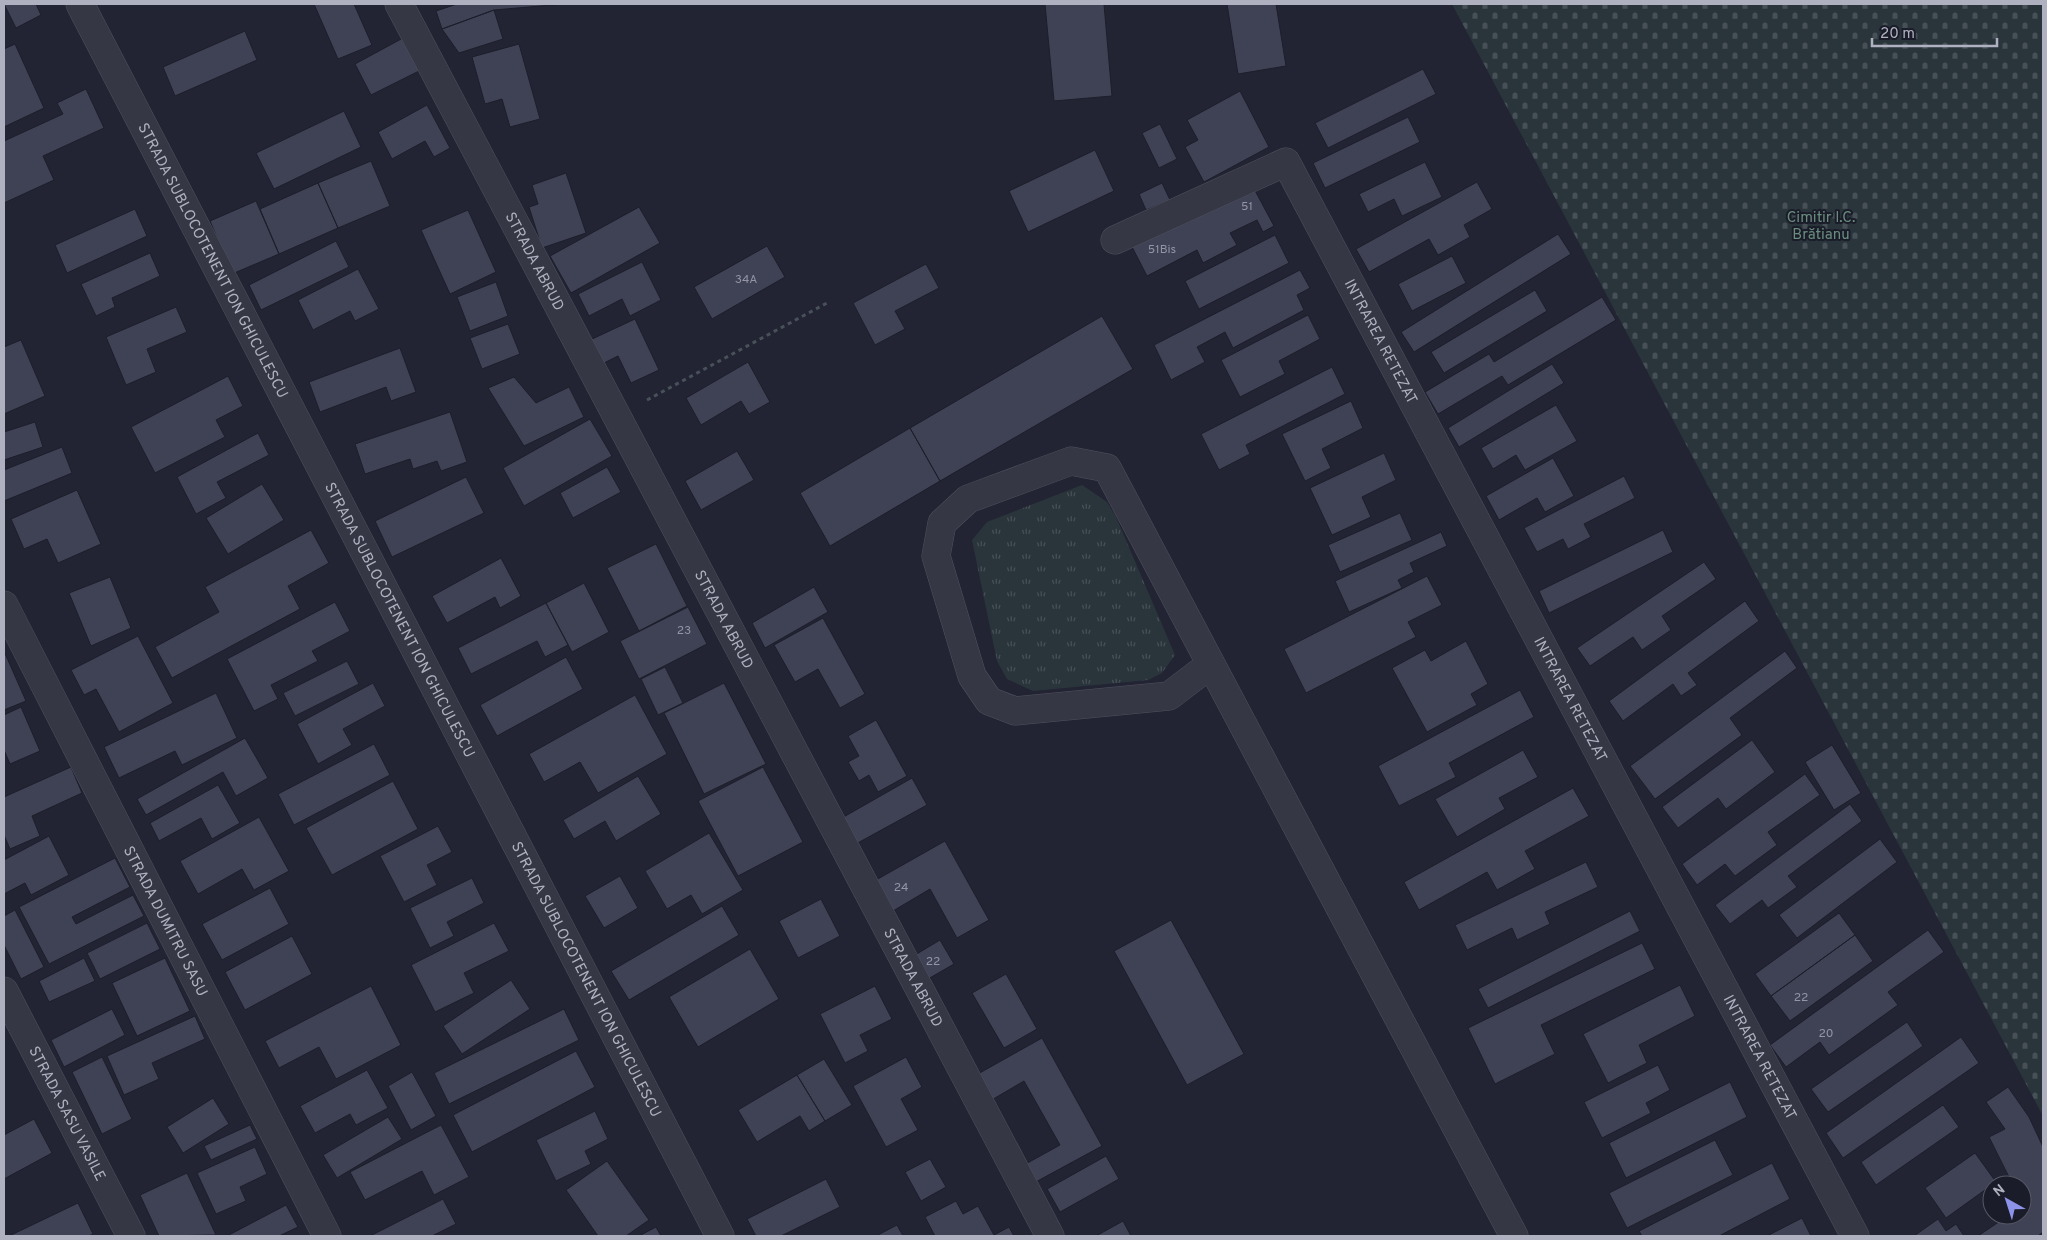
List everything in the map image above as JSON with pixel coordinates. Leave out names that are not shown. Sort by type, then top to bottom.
[{"type":"street","name":"STRADA SUBLOCOTENENT ION GHICULESCU","points":[[80,4],[720,1236]]},
{"type":"street","name":"STRADA ABRUD","points":[[399,4],[1050,1236]]},
{"type":"street","name":"INTRAREA RETEZAT","points":[[1115,240],[1286,162],[1855,1236]]},
{"type":"street","points":[[1211,664],[1169,696],[1015,711],[989,701],[972,676],[936,556],[942,523],[968,499],[1071,461],[1107,468],[1211,664],[1514,1236]]},
{"type":"street","name":"STRADA DUMITRU SASU","points":[[4,605],[327,1236]]},
{"type":"street","name":"STRADA SASU VASILE","points":[[4,991],[131,1236]]},
{"type":"path","points":[[617,416],[827,303]]},
{"type":"green space","name":"Cimitir I.C. Brătianu","points":[[1452,4],[2043,4],[2043,1116]]},
{"type":"green space","points":[[1082,485],[1107,502],[1116,517],[1175,655],[1162,673],[1148,680],[1033,691],[1007,679],[997,661],[972,540],[987,522]]},
{"type":"building","points":[[4,4],[36,4],[41,15],[16,28]]},
{"type":"building","points":[[314,4],[354,4],[372,45],[338,59]]},
{"type":"building","points":[[457,4],[564,4],[494,10],[442,29],[436,11]]},
{"type":"building","points":[[1045,4],[1104,4],[1112,96],[1054,101]]},
{"type":"building","points":[[1227,4],[1276,4],[1286,66],[1238,74]]},
{"type":"building","points":[[494,10],[503,39],[459,53],[442,29]]},
{"type":"building","points":[[245,31],[257,60],[175,96],[163,67]]},
{"type":"building","points":[[403,38],[419,71],[371,95],[355,64]]},
{"type":"building","points":[[15,44],[44,108],[4,127],[4,49]]},
{"type":"building","points":[[519,44],[540,119],[510,127],[502,99],[485,104],[472,57]]},
{"type":"building","points":[[1423,69],[1436,94],[1328,148],[1315,123]]},
{"type":"building","points":[[86,89],[104,128],[43,156],[54,180],[4,203],[4,141],[63,114],[57,103]]},
{"type":"building","points":[[1240,91],[1269,147],[1204,182],[1185,147],[1198,140],[1187,120]]},
{"type":"building","points":[[427,105],[450,148],[434,157],[425,141],[392,159],[378,132]]},
{"type":"building","points":[[344,111],[361,147],[274,189],[256,153]]},
{"type":"building","points":[[1408,117],[1420,142],[1325,188],[1313,163]]},
{"type":"building","points":[[1160,124],[1177,159],[1159,168],[1142,133]]},
{"type":"building","points":[[1095,150],[1114,191],[1028,232],[1009,191]]},
{"type":"building","points":[[371,161],[390,206],[338,228],[318,183]]},
{"type":"building","points":[[1425,162],[1442,197],[1402,216],[1394,199],[1368,212],[1359,194]]},
{"type":"building","points":[[566,173],[586,233],[542,248],[529,207],[538,204],[532,185]]},
{"type":"building","points":[[1477,182],[1492,209],[1464,225],[1470,237],[1438,255],[1429,239],[1369,272],[1356,249]]},
{"type":"building","points":[[318,183],[338,228],[279,254],[260,209]]},
{"type":"building","points":[[1162,183],[1170,200],[1146,210],[1139,194]]},
{"type":"building","points":[[1251,183],[1274,226],[1263,232],[1257,220],[1230,233],[1237,245],[1203,263],[1197,250],[1147,276],[1131,245]]},
{"type":"building","points":[[256,201],[279,254],[232,274],[210,221]]},
{"type":"building","points":[[639,207],[660,243],[571,293],[550,256]]},
{"type":"building","points":[[135,209],[147,236],[67,273],[55,245]]},
{"type":"building","points":[[468,210],[496,272],[450,294],[421,230]]},
{"type":"building","points":[[1558,234],[1571,254],[1414,352],[1401,332]]},
{"type":"building","points":[[1275,235],[1289,263],[1199,309],[1185,281]]},
{"type":"building","points":[[336,241],[349,267],[261,310],[249,285]]},
{"type":"building","points":[[767,246],[785,277],[712,319],[694,287]]},
{"type":"building","points":[[150,253],[160,276],[112,298],[115,307],[96,316],[81,284]]},
{"type":"building","points":[[1452,256],[1466,283],[1412,311],[1398,284]]},
{"type":"building","points":[[642,262],[661,300],[630,316],[622,299],[589,316],[578,294]]},
{"type":"building","points":[[926,264],[939,288],[895,311],[905,329],[875,345],[853,303]]},
{"type":"building","points":[[358,269],[379,309],[355,321],[350,311],[313,330],[298,300]]},
{"type":"building","points":[[1300,270],[1310,288],[1297,295],[1304,310],[1233,348],[1225,332],[1197,347],[1205,362],[1171,380],[1154,345]]},
{"type":"building","points":[[496,282],[508,316],[470,331],[457,297]]},
{"type":"building","points":[[1535,290],[1547,311],[1444,373],[1431,352]]},
{"type":"building","points":[[1602,297],[1616,320],[1508,385],[1502,376],[1438,414],[1425,392],[1489,354],[1494,362]]},
{"type":"building","points":[[176,307],[187,332],[147,349],[156,372],[126,385],[106,337]]},
{"type":"building","points":[[1308,315],[1320,339],[1279,361],[1285,374],[1240,397],[1221,360]]},
{"type":"building","points":[[1102,316],[1133,369],[940,481],[910,428]]},
{"type":"building","points":[[635,319],[659,370],[631,383],[618,356],[602,364],[590,340]]},
{"type":"building","points":[[508,324],[520,354],[482,369],[470,338]]},
{"type":"building","points":[[21,340],[45,396],[4,414],[4,347]]},
{"type":"building","points":[[400,348],[416,392],[391,401],[386,387],[320,412],[309,382]]},
{"type":"building","points":[[748,362],[770,402],[749,414],[741,401],[701,425],[686,398]]},
{"type":"building","points":[[1552,364],[1564,383],[1459,447],[1448,428]]},
{"type":"building","points":[[1332,367],[1345,394],[1246,445],[1250,454],[1219,470],[1201,434]]},
{"type":"building","points":[[228,376],[243,406],[216,420],[225,437],[155,473],[131,427]]},
{"type":"building","points":[[514,377],[536,403],[569,387],[584,417],[524,446],[488,388]]},
{"type":"building","points":[[1351,401],[1363,428],[1322,449],[1331,468],[1305,481],[1282,434]]},
{"type":"building","points":[[1556,405],[1577,441],[1525,470],[1516,455],[1493,469],[1481,448]]},
{"type":"building","points":[[450,412],[467,462],[441,471],[437,461],[413,469],[410,459],[365,474],[355,444]]},
{"type":"building","points":[[590,419],[612,456],[524,506],[503,468]]},
{"type":"building","points":[[35,422],[43,447],[4,460],[4,432]]},
{"type":"building","points":[[910,428],[940,481],[830,546],[800,493]]},
{"type":"building","points":[[258,433],[269,455],[217,482],[226,498],[196,514],[177,477]]},
{"type":"building","points":[[62,447],[72,473],[4,501],[4,470]]},
{"type":"building","points":[[737,451],[754,480],[701,510],[685,481]]},
{"type":"building","points":[[1384,453],[1396,480],[1362,497],[1371,517],[1332,535],[1310,488]]},
{"type":"building","points":[[1553,458],[1574,496],[1545,512],[1537,498],[1499,520],[1486,496]]},
{"type":"building","points":[[607,467],[621,492],[573,518],[560,493]]},
{"type":"building","points":[[1624,476],[1635,498],[1584,524],[1591,537],[1568,549],[1563,539],[1537,552],[1524,528]]},
{"type":"building","points":[[466,477],[484,513],[392,557],[375,521]]},
{"type":"building","points":[[262,484],[284,520],[228,554],[206,518]]},
{"type":"building","points":[[77,490],[101,544],[58,563],[47,539],[24,549],[11,519]]},
{"type":"building","points":[[1400,513],[1412,540],[1340,572],[1328,545]]},
{"type":"building","points":[[311,530],[329,563],[288,586],[300,609],[172,678],[155,647],[219,612],[205,587]]},
{"type":"building","points":[[1663,530],[1673,552],[1549,613],[1539,591]]},
{"type":"building","points":[[1441,532],[1447,546],[1410,563],[1414,572],[1398,580],[1402,588],[1349,612],[1335,581]]},
{"type":"building","points":[[656,544],[687,606],[639,631],[607,568]]},
{"type":"building","points":[[501,558],[521,596],[500,608],[495,597],[447,623],[432,596]]},
{"type":"building","points":[[1704,562],[1716,579],[1662,616],[1671,630],[1642,650],[1633,637],[1590,666],[1577,648]]},
{"type":"building","points":[[1427,576],[1442,605],[1408,622],[1416,637],[1306,693],[1284,649]]},
{"type":"building","points":[[110,577],[131,628],[91,646],[69,593]]},
{"type":"building","points":[[584,583],[609,632],[572,652],[546,603]]},
{"type":"building","points":[[814,587],[828,612],[765,648],[752,623]]},
{"type":"building","points":[[1745,601],[1759,621],[1688,673],[1697,685],[1681,696],[1673,684],[1623,721],[1609,701]]},
{"type":"building","points":[[335,602],[350,631],[312,651],[318,661],[271,685],[278,699],[254,711],[227,659]]},
{"type":"building","points":[[546,603],[568,645],[545,657],[537,641],[471,674],[458,648]]},
{"type":"building","points":[[688,607],[707,644],[639,679],[620,641]]},
{"type":"building","points":[[823,618],[865,694],[840,708],[818,669],[795,682],[774,645]]},
{"type":"building","points":[[138,636],[173,703],[119,732],[96,689],[84,695],[71,670]]},
{"type":"building","points":[[1466,641],[1488,684],[1471,694],[1477,705],[1427,732],[1392,668],[1425,650],[1431,661]]},
{"type":"building","points":[[4,651],[26,701],[4,710]]},
{"type":"building","points":[[1785,651],[1797,668],[1730,718],[1742,735],[1655,799],[1630,766]]},
{"type":"building","points":[[566,657],[583,689],[497,736],[480,705]]},
{"type":"building","points":[[347,661],[359,684],[295,716],[283,693]]},
{"type":"building","points":[[665,667],[683,703],[658,715],[641,679]]},
{"type":"building","points":[[373,683],[385,706],[343,729],[352,745],[318,764],[297,724]]},
{"type":"building","points":[[724,683],[766,764],[704,794],[664,713]]},
{"type":"building","points":[[1520,690],[1534,717],[1449,763],[1456,777],[1399,806],[1378,766]]},
{"type":"building","points":[[216,693],[237,738],[182,765],[175,751],[119,778],[104,747]]},
{"type":"building","points":[[635,695],[667,754],[598,793],[580,762],[544,782],[529,754]]},
{"type":"building","points":[[21,707],[40,751],[10,764],[4,750],[4,715]]},
{"type":"building","points":[[876,720],[907,776],[878,792],[869,775],[859,781],[848,762],[859,756],[848,736]]},
{"type":"building","points":[[245,738],[268,778],[236,796],[223,772],[146,815],[137,799]]},
{"type":"building","points":[[1752,740],[1775,772],[1726,809],[1718,798],[1678,828],[1662,807]]},
{"type":"building","points":[[374,744],[390,775],[294,825],[278,794]]},
{"type":"building","points":[[1832,745],[1861,793],[1834,810],[1805,762]]},
{"type":"building","points":[[1523,750],[1538,777],[1499,798],[1505,809],[1457,837],[1435,799]]},
{"type":"building","points":[[71,767],[82,793],[32,816],[40,836],[10,849],[4,835],[4,797]]},
{"type":"building","points":[[763,767],[803,842],[738,876],[698,801]]},
{"type":"building","points":[[1805,774],[1820,795],[1768,832],[1777,845],[1735,876],[1725,864],[1697,885],[1682,864]]},
{"type":"building","points":[[638,776],[661,814],[616,841],[605,821],[574,839],[563,820]]},
{"type":"building","points":[[912,778],[927,805],[854,845],[840,819]]},
{"type":"building","points":[[393,781],[418,829],[332,875],[306,828]]},
{"type":"building","points":[[218,785],[240,823],[212,839],[201,818],[159,841],[150,823]]},
{"type":"building","points":[[1573,788],[1589,816],[1525,851],[1535,869],[1497,890],[1487,872],[1419,910],[1404,882]]},
{"type":"building","points":[[1850,804],[1862,821],[1788,876],[1797,887],[1768,908],[1762,900],[1730,924],[1715,905]]},
{"type":"building","points":[[259,817],[289,871],[254,890],[242,869],[198,894],[180,861]]},
{"type":"building","points":[[438,826],[452,852],[427,865],[437,885],[404,902],[380,856]]},
{"type":"building","points":[[709,833],[743,890],[702,914],[691,895],[667,909],[645,871]]},
{"type":"building","points":[[49,836],[69,875],[31,895],[25,883],[4,894],[4,860]]},
{"type":"building","points":[[1880,839],[1897,862],[1797,938],[1779,915]]},
{"type":"building","points":[[945,841],[989,920],[957,938],[930,889],[893,911],[876,880]]},
{"type":"building","points":[[115,858],[130,887],[72,917],[76,924],[133,895],[144,916],[49,964],[19,907]]},
{"type":"building","points":[[1586,862],[1598,887],[1545,912],[1550,924],[1517,940],[1512,928],[1467,950],[1455,925]]},
{"type":"building","points":[[620,876],[638,908],[604,928],[585,896]]},
{"type":"building","points":[[472,878],[484,903],[447,922],[454,936],[430,948],[410,908]]},
{"type":"building","points":[[270,888],[289,924],[222,960],[202,924]]},
{"type":"building","points":[[821,899],[840,936],[798,958],[779,921]]},
{"type":"building","points":[[722,906],[739,935],[629,1000],[611,971]]},
{"type":"building","points":[[15,910],[44,967],[21,979],[4,945],[4,916]]},
{"type":"building","points":[[1630,911],[1640,931],[1488,1008],[1478,989]]},
{"type":"building","points":[[1839,913],[1855,935],[1771,996],[1755,974]]},
{"type":"building","points":[[1171,920],[1244,1054],[1187,1085],[1114,951]]},
{"type":"building","points":[[147,923],[160,949],[100,979],[87,953]]},
{"type":"building","points":[[494,923],[509,951],[464,973],[474,993],[435,1012],[411,965]]},
{"type":"building","points":[[1928,930],[1944,952],[1888,992],[1898,1005],[1829,1055],[1820,1042],[1786,1067],[1770,1045]]},
{"type":"building","points":[[1855,935],[1873,961],[1790,1021],[1771,996]]},
{"type":"building","points":[[292,936],[312,974],[245,1010],[225,972]]},
{"type":"building","points":[[940,940],[954,964],[928,979],[915,955]]},
{"type":"building","points":[[1642,943],[1655,969],[1541,1025],[1555,1054],[1495,1084],[1468,1028]]},
{"type":"building","points":[[750,949],[779,999],[698,1047],[669,997]]},
{"type":"building","points":[[84,958],[95,981],[49,1002],[39,981]]},
{"type":"building","points":[[165,958],[190,1011],[137,1036],[112,983]]},
{"type":"building","points":[[1006,974],[1037,1029],[1004,1048],[972,993]]},
{"type":"building","points":[[511,980],[530,1009],[462,1054],[443,1026]]},
{"type":"building","points":[[1680,985],[1695,1016],[1639,1045],[1647,1063],[1608,1083],[1583,1034]]},
{"type":"building","points":[[371,986],[401,1045],[336,1079],[319,1047],[279,1068],[265,1041]]},
{"type":"building","points":[[875,986],[892,1019],[860,1035],[868,1051],[845,1063],[820,1014]]},
{"type":"building","points":[[112,1009],[125,1035],[64,1067],[51,1040]]},
{"type":"building","points":[[564,1009],[579,1040],[449,1104],[434,1073]]},
{"type":"building","points":[[195,1016],[205,1039],[152,1063],[159,1079],[124,1095],[107,1056]]},
{"type":"building","points":[[1907,1022],[1923,1046],[1828,1112],[1811,1089]]},
{"type":"building","points":[[1961,1037],[1979,1063],[1843,1158],[1826,1133]]},
{"type":"building","points":[[1042,1038],[1102,1146],[1032,1184],[1022,1166],[1060,1145],[1024,1081],[990,1101],[976,1075]]},
{"type":"building","points":[[576,1051],[595,1087],[472,1152],[453,1115]]},
{"type":"building","points":[[102,1057],[132,1119],[102,1134],[72,1072]]},
{"type":"building","points":[[906,1057],[922,1087],[901,1099],[918,1130],[886,1147],[853,1086]]},
{"type":"building","points":[[824,1059],[852,1105],[825,1121],[797,1075]]},
{"type":"building","points":[[1658,1065],[1670,1090],[1646,1103],[1651,1113],[1602,1138],[1584,1102]]},
{"type":"building","points":[[367,1070],[388,1108],[356,1125],[350,1114],[315,1133],[300,1106]]},
{"type":"building","points":[[412,1072],[436,1116],[411,1130],[388,1086]]},
{"type":"building","points":[[797,1075],[825,1121],[809,1131],[800,1116],[757,1142],[738,1110]]},
{"type":"building","points":[[1730,1082],[1747,1117],[1626,1178],[1609,1143]]},
{"type":"building","points":[[2008,1087],[2029,1117],[2043,1147],[2043,1232],[2038,1236],[1978,1236],[1994,1225],[2032,1225],[2032,1175],[2008,1175],[1989,1137],[2005,1129],[1986,1102]]},
{"type":"building","points":[[213,1098],[229,1124],[183,1153],[167,1127]]},
{"type":"building","points":[[1943,1105],[1959,1127],[1876,1185],[1861,1162]]},
{"type":"building","points":[[595,1111],[608,1139],[585,1151],[591,1164],[556,1181],[536,1140]]},
{"type":"building","points":[[388,1117],[402,1139],[337,1178],[323,1155]]},
{"type":"building","points":[[34,1119],[52,1153],[4,1179],[4,1135]]},
{"type":"building","points":[[250,1125],[257,1139],[211,1160],[204,1146]]},
{"type":"building","points":[[441,1125],[469,1177],[434,1195],[422,1171],[365,1200],[350,1172]]},
{"type":"building","points":[[1715,1140],[1733,1175],[1627,1228],[1609,1193]]},
{"type":"building","points":[[255,1147],[267,1174],[240,1187],[246,1201],[216,1214],[197,1173]]},
{"type":"building","points":[[1975,1153],[1991,1175],[1982,1175],[1982,1192],[1946,1218],[1925,1188]]},
{"type":"building","points":[[1106,1156],[1119,1179],[1060,1212],[1047,1189]]},
{"type":"building","points":[[930,1159],[946,1187],[921,1201],[905,1172]]},
{"type":"building","points":[[607,1161],[649,1220],[626,1236],[598,1236],[566,1190]]},
{"type":"building","points":[[1772,1163],[1790,1199],[1719,1236],[1642,1236],[1639,1231]]},
{"type":"building","points":[[187,1173],[216,1235],[159,1236],[140,1195]]},
{"type":"building","points":[[826,1179],[840,1207],[781,1236],[756,1236],[747,1219]]},
{"type":"building","points":[[443,1199],[456,1224],[432,1236],[370,1236]]},
{"type":"building","points":[[956,1201],[963,1214],[978,1206],[994,1235],[1009,1227],[1014,1236],[935,1236],[925,1217]]},
{"type":"building","points":[[78,1203],[93,1234],[89,1236],[9,1236]]},
{"type":"building","points":[[286,1205],[298,1227],[279,1236],[227,1236]]},
{"type":"building","points":[[1802,1218],[1811,1236],[1767,1236]]},
{"type":"building","points":[[1938,1219],[1946,1231],[1956,1224],[1964,1236],[1914,1236]]},
{"type":"building","points":[[1123,1221],[1131,1236],[1096,1236]]},
{"type":"building","points":[[897,1225],[903,1236],[876,1236]]},
{"type":"building","points":[[656,1227],[661,1236],[639,1236]]}]
